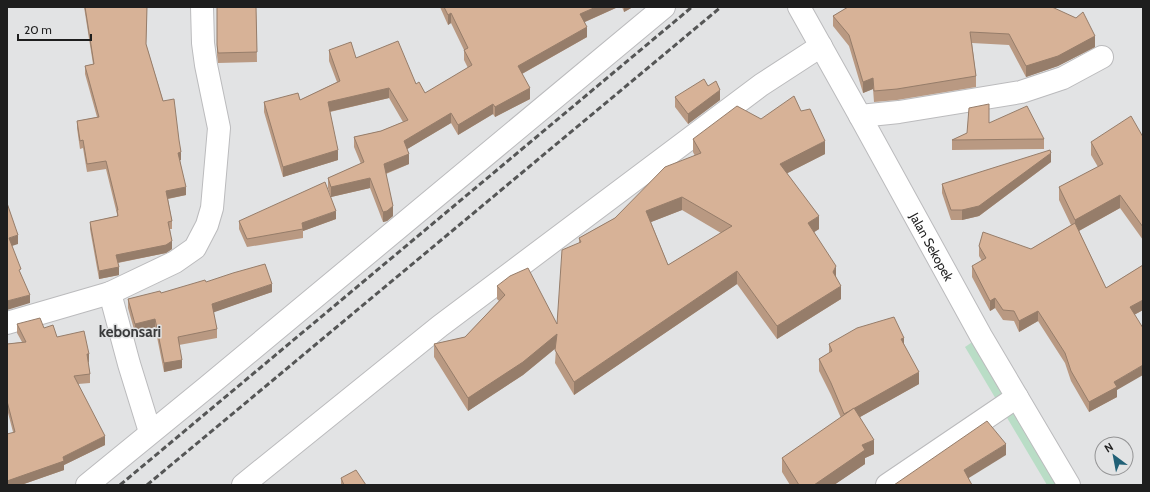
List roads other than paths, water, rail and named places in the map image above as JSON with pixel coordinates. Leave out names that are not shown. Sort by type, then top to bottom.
[{"type":"street","points":[[7,323],[110,293],[175,262],[195,248],[207,225],[212,208],[219,128],[206,65],[203,43],[202,7]]},
{"type":"street","points":[[86,485],[207,387],[664,7]]},
{"type":"street","name":"Jalan Sekopek","points":[[799,7],[981,336],[1069,485]]},
{"type":"street","points":[[243,485],[440,326],[761,85],[821,46]]},
{"type":"street","points":[[860,116],[899,112],[1021,92],[1063,78],[1102,57]]},
{"type":"street","points":[[110,293],[129,364],[150,432]]},
{"type":"street","points":[[887,485],[1017,396]]},
{"type":"railway","points":[[120,485],[692,7]]},
{"type":"railway","points":[[147,485],[721,7]]},
{"type":"district","name":"kebonsari","points":[[130,332]]}]
